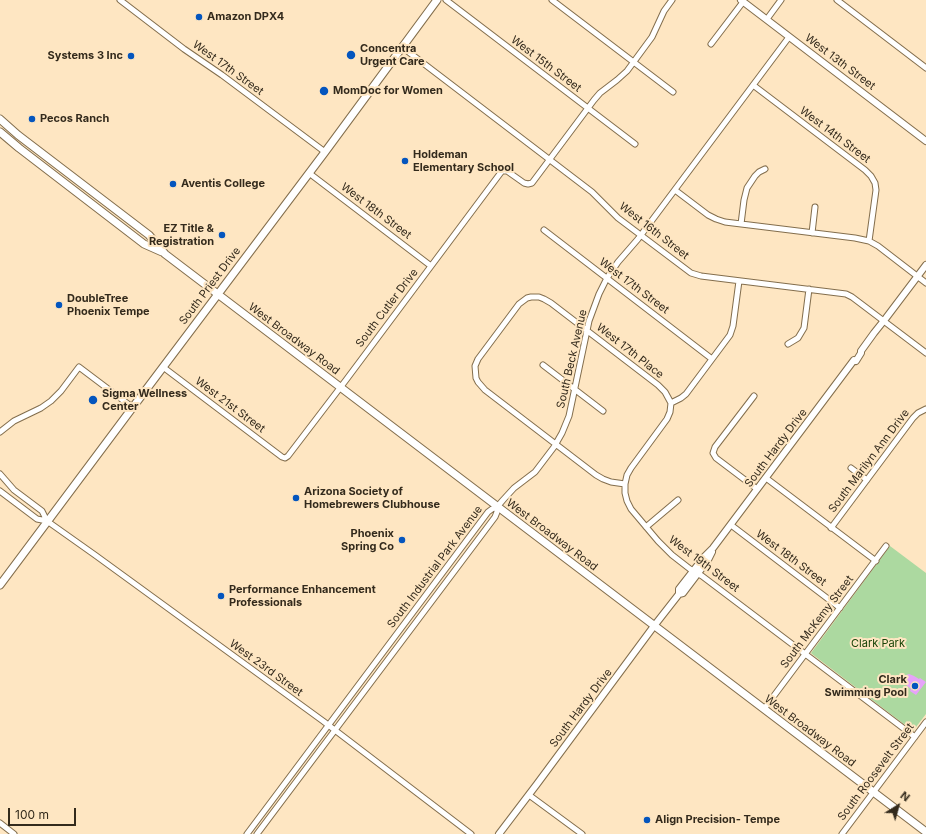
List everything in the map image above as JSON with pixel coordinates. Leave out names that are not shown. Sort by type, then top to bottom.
[{"type":"main road","name":"South Priest Drive","points":[[0,585],[132,407],[325,152],[437,0]]},
{"type":"main road","name":"West Broadway Road","points":[[0,119],[149,235],[165,254]]},
{"type":"main road","name":"West Broadway Road","points":[[0,132],[144,244],[165,254],[926,832]]},
{"type":"street","name":"West 17th Street","points":[[120,0],[184,49],[222,75],[325,152]]},
{"type":"street","name":"West 15th Street","points":[[446,0],[635,144]]},
{"type":"street","points":[[552,0],[673,92]]},
{"type":"street","points":[[549,160],[600,93],[624,74],[634,62],[654,34],[662,14],[672,0]]},
{"type":"street","points":[[767,20],[781,0]]},
{"type":"street","points":[[837,0],[926,68]]},
{"type":"street","points":[[711,44],[742,1]]},
{"type":"street","name":"West 13th Street","points":[[742,1],[926,141]]},
{"type":"street","name":"South Beck Avenue","points":[[497,507],[514,488],[535,472],[556,444],[562,433],[568,419],[587,330],[595,303],[607,278],[622,256],[641,235],[789,37]]},
{"type":"street","name":"West 16th Street","points":[[402,47],[595,195],[614,214],[641,235],[694,274],[846,294],[926,353]]},
{"type":"street","name":"West 14th Street","points":[[753,85],[871,176],[875,183],[876,190],[869,241]]},
{"type":"street","name":"South Cutler Drive","points":[[285,458],[340,387],[498,175],[502,171],[509,172],[524,183],[528,184],[533,181],[549,160]]},
{"type":"street","points":[[742,224],[747,188],[755,176],[765,169]]},
{"type":"street","name":"West 18th Street","points":[[309,172],[431,266]]},
{"type":"street","points":[[674,190],[712,217],[725,222],[869,241],[926,282]]},
{"type":"street","points":[[812,233],[815,207]]},
{"type":"street","name":"West 17th Street","points":[[544,230],[712,359]]},
{"type":"street","name":"South Hardy Drive","points":[[499,834],[654,626],[679,594],[683,593],[696,572],[708,560],[713,548],[854,360],[853,358],[858,351],[861,351],[926,265]]},
{"type":"street","points":[[556,444],[600,477],[611,482],[625,484],[627,475],[631,468],[667,419],[670,412],[671,403],[686,394],[728,337],[732,329],[739,280]]},
{"type":"street","points":[[788,344],[798,338],[804,328],[809,289]]},
{"type":"street","name":"West 17th Place","points":[[556,444],[485,390],[473,374],[476,362],[480,356],[516,307],[531,294],[548,301],[658,385],[666,392],[671,403]]},
{"type":"street","points":[[543,366],[603,411]]},
{"type":"street","points":[[0,432],[7,426],[50,402],[61,391],[79,367],[132,407]]},
{"type":"street","name":"West 21st Street","points":[[163,367],[285,458]]},
{"type":"street","points":[[754,396],[715,448],[713,453],[716,458],[757,489]]},
{"type":"street","name":"South Marilyn Ann Drive","points":[[831,528],[913,418],[918,413],[926,409]]},
{"type":"street","points":[[851,468],[867,480]]},
{"type":"street","points":[[0,474],[14,490],[42,511],[47,521]]},
{"type":"street","points":[[766,478],[876,561]]},
{"type":"street","name":"West 19th Street","points":[[625,484],[625,493],[629,505],[665,548],[915,737]]},
{"type":"street","points":[[0,491],[37,519],[47,521]]},
{"type":"street","points":[[646,526],[678,500]]},
{"type":"street","name":"South Industrial Park Avenue","points":[[247,834],[488,512],[492,508],[497,507],[495,517],[257,834]]},
{"type":"street","name":"West 23rd Street","points":[[47,521],[335,731],[471,834]]},
{"type":"street","name":"West 18th Street","points":[[731,525],[840,608]]},
{"type":"street","name":"South McKemy Street","points":[[764,709],[886,546]]},
{"type":"street","name":"South Roosevelt Street","points":[[842,834],[926,722]]},
{"type":"street","points":[[529,794],[582,834]]},
{"type":"street","points":[[0,823],[14,834]]},
{"type":"green space","name":"Clark Park","points":[[890,546],[926,573],[926,714],[913,731],[811,653]]},
{"type":"shaded area","name":"Clark Swimming Pool","points":[[909,674],[926,682],[916,695],[900,680]]},
{"type":"place","name":"Amazon DPX4","points":[[199,17]]},
{"type":"place","name":"Concentra Urgent Care","points":[[351,55]]},
{"type":"place","name":"Systems 3 Inc","points":[[131,56]]},
{"type":"place","name":"MomDoc for Women","points":[[324,91]]},
{"type":"place","name":"Pecos Ranch","points":[[32,119]]},
{"type":"place","name":"Holdeman Elementary School","points":[[405,161]]},
{"type":"place","name":"Aventis College","points":[[173,184]]},
{"type":"place","name":"EZ Title & Registration","points":[[222,235]]},
{"type":"place","name":"DoubleTree Phoenix Tempe","points":[[59,305]]},
{"type":"place","name":"Sigma Wellness Center","points":[[93,400]]},
{"type":"place","name":"Arizona Society of Homebrewers Clubhouse","points":[[296,498]]},
{"type":"place","name":"Phoenix Spring Co","points":[[402,540]]},
{"type":"place","name":"Performance Enhancement Professionals","points":[[221,596]]},
{"type":"place","name":"Clark Swimming Pool","points":[[915,686]]},
{"type":"place","name":"Align Precision- Tempe","points":[[647,820]]}]
